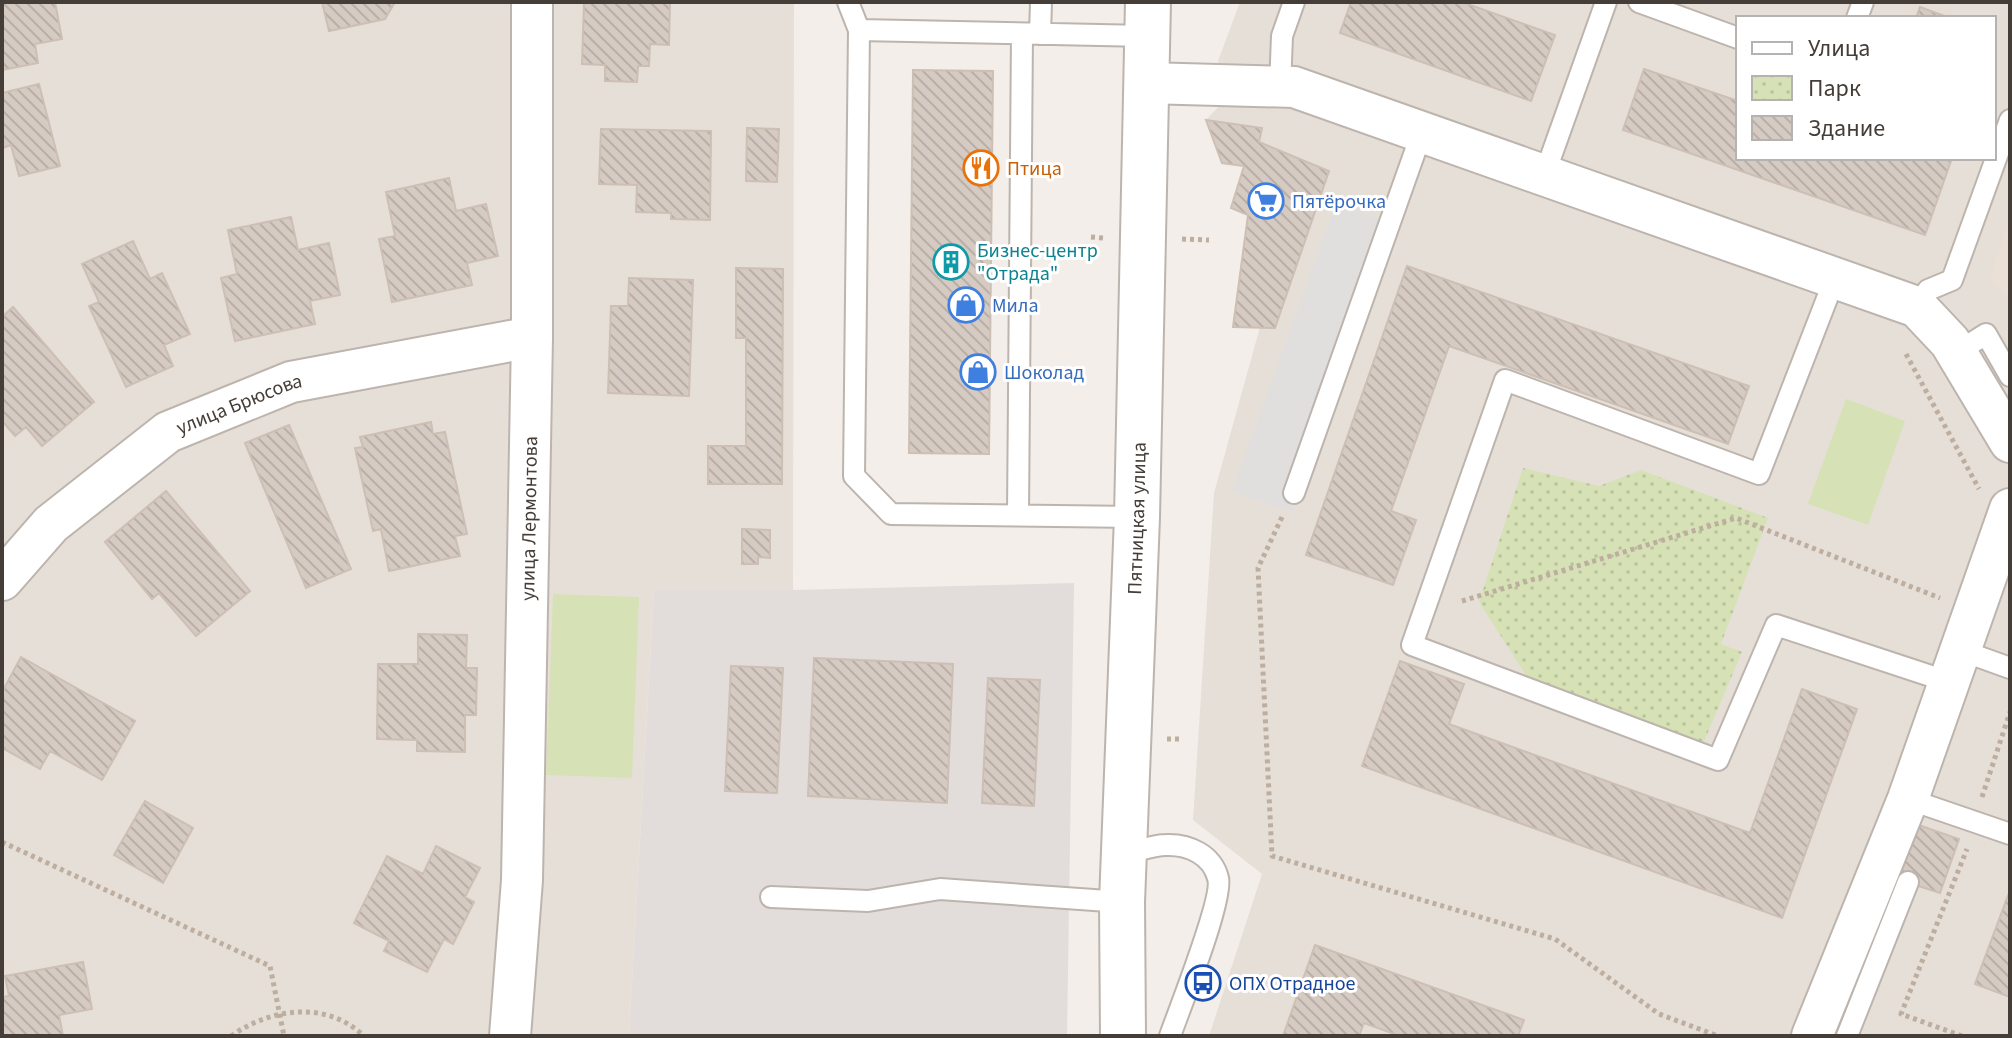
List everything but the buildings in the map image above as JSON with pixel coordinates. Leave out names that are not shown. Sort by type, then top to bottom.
[{"type":"street","name":"улица Лермонтова","points":[[510,1036],[522,880],[532,337],[532,2]]},
{"type":"street","name":"Пятницкая улица","points":[[1123,1036],[1122,902],[1137,517],[1148,19]]},
{"type":"street","points":[[1146,83],[1294,87],[1917,307],[1950,342],[2010,442]]},
{"type":"street","name":"улица Брюсова","points":[[2,580],[51,524],[168,432],[291,382],[532,337]]},
{"type":"street","points":[[1822,1036],[1974,611],[1997,503]]},
{"type":"lane","points":[[848,2],[859,30],[854,476],[891,514],[1137,517]]},
{"type":"lane","points":[[1018,515],[1031,34],[1041,2]]},
{"type":"lane","points":[[1280,87],[1282,36],[1294,2]]},
{"type":"lane","points":[[1544,176],[1606,2]]},
{"type":"lane","points":[[1639,2],[1736,37]]},
{"type":"lane","points":[[859,30],[1031,34],[1148,19]]},
{"type":"lane","points":[[1996,159],[2010,120]]},
{"type":"lane","points":[[1294,493],[1422,132]]},
{"type":"lane","points":[[1917,307],[1928,290],[1952,280],[1996,160]]},
{"type":"lane","points":[[1835,278],[1759,474],[1505,380],[1412,645],[1718,760],[1776,625],[1955,666],[2010,668]]},
{"type":"lane","points":[[1956,353],[1986,334],[2010,376]]},
{"type":"lane","points":[[1908,799],[2010,834]]},
{"type":"lane","points":[[1124,854],[1167,844],[1195,849],[1210,861],[1220,881],[1212,917],[1170,1036]]},
{"type":"lane","points":[[1822,1036],[1908,882]]},
{"type":"lane","points":[[771,897],[868,901],[940,889],[1122,902]]},
{"type":"path","points":[[1091,237],[1104,238]]},
{"type":"path","points":[[1176,239],[1209,240]]},
{"type":"path","points":[[1904,350],[1997,503]]},
{"type":"path","points":[[1294,493],[1258,568],[1272,856],[1555,939],[1659,1014],[1718,1036]]},
{"type":"path","points":[[1462,601],[1736,518],[1974,611]]},
{"type":"path","points":[[1962,1036],[1901,1014],[1969,844],[2010,712]]},
{"type":"path","points":[[2,842],[270,966],[284,1036]]},
{"type":"path","points":[[231,1036],[250,1023],[294,1011],[317,1013],[338,1020],[364,1036]]},
{"type":"shaded area","points":[[2,2],[794,2],[793,590],[654,590],[629,1036],[2,1036]]},
{"type":"shaded area","points":[[1240,2],[2010,2],[2010,1036],[1209,1036],[1262,874],[1193,820],[1214,493],[1260,327],[1233,327],[1248,215],[1231,208],[1244,166],[1222,163],[1206,120],[1223,102],[1218,61]]},
{"type":"shaded area","points":[[1336,202],[1396,224],[1292,513],[1232,491]]},
{"type":"shaded area","points":[[2010,216],[2010,299],[1989,278]]},
{"type":"shaded area","points":[[1074,583],[1067,1036],[629,1036],[654,590]]},
{"type":"green space","points":[[1846,399],[1905,421],[1868,525],[1808,504]]},
{"type":"green space","points":[[1523,468],[1599,486],[1641,470],[1768,518],[1721,644],[1742,652],[1703,744],[1529,680],[1479,602]]},
{"type":"green space","points":[[553,594],[639,597],[632,778],[546,775]]},
{"type":"place","name":"Птица","points":[[981,168]]},
{"type":"place","name":"Пятёрочка","points":[[1266,201]]},
{"type":"place","name":"Бизнес-центр \"Отрада\"","points":[[951,262]]},
{"type":"place","name":"Мила","points":[[966,305]]},
{"type":"place","name":"Шоколад","points":[[978,372]]},
{"type":"place","name":"ОПХ Отрадное","points":[[1203,983]]}]
